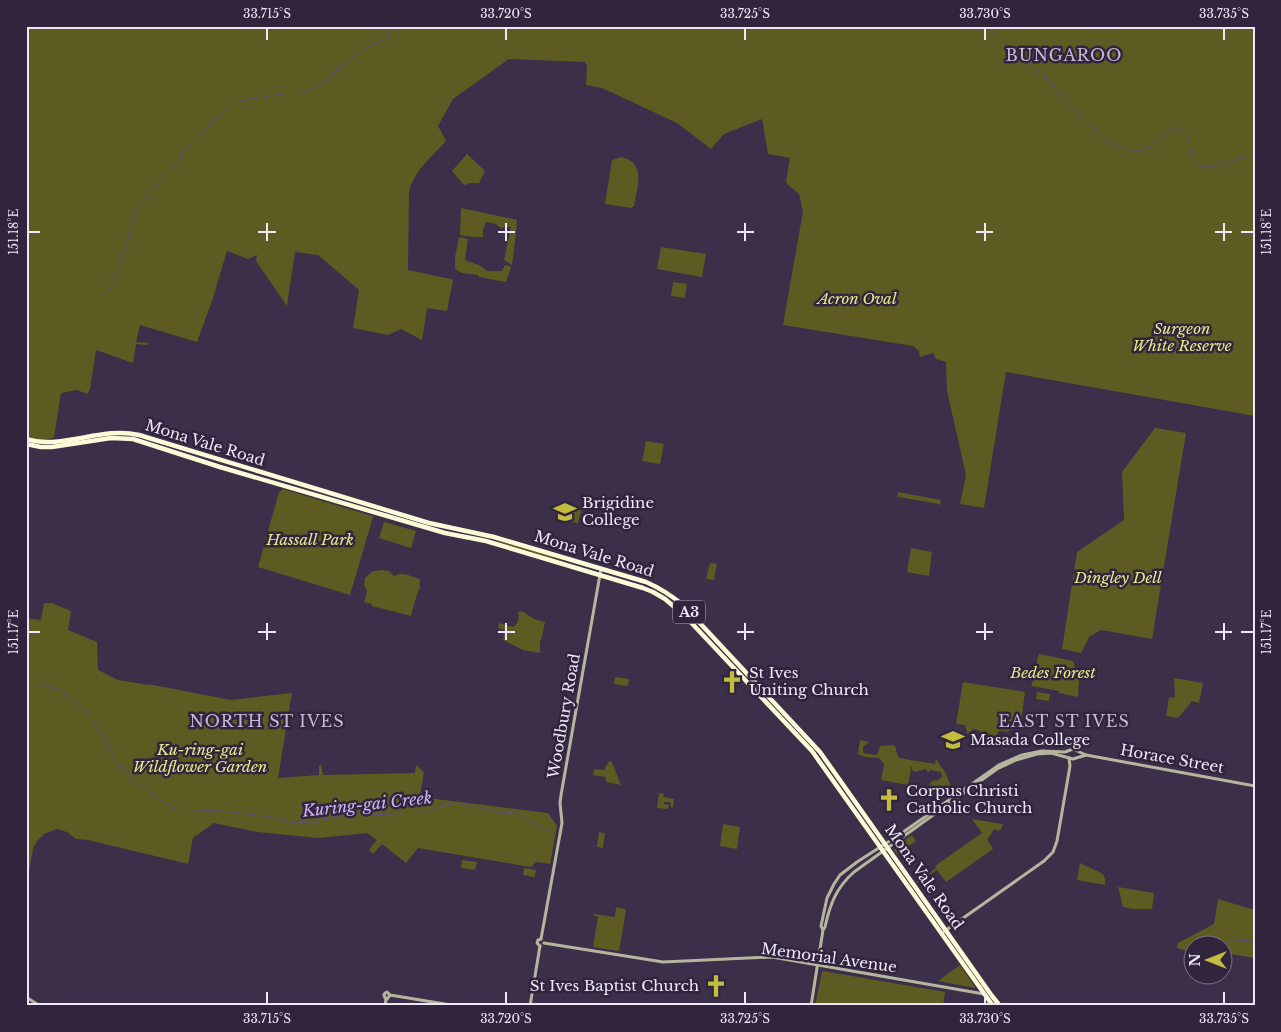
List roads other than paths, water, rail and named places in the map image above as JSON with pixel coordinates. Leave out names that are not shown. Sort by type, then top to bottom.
[{"type":"highway","name":"Mona Vale Road","points":[[26,439],[35,442],[54,442],[111,433],[133,434],[429,522],[485,535],[600,571]]},
{"type":"highway","name":"Mona Vale Road","points":[[26,444],[52,447],[111,438],[133,439],[220,467],[445,533],[486,541],[600,571],[652,585],[667,592],[683,605],[820,752],[944,932],[1000,1006]]},
{"type":"highway","name":"Mona Vale Road","points":[[944,932],[993,1006]]},
{"type":"street","name":"Woodbury Road","points":[[541,939],[562,823],[561,795],[600,571]]},
{"type":"street","points":[[811,1006],[823,930],[829,910],[834,897],[844,882],[854,872],[884,847],[999,765],[1030,753],[1042,751],[1059,752],[1073,749],[1077,752],[1077,755],[1070,766]]},
{"type":"street","points":[[944,932],[1044,861],[1053,852],[1057,841],[1070,766],[1067,753],[1069,750]]},
{"type":"street","name":"Horace Street","points":[[1077,752],[1255,786]]},
{"type":"street","points":[[823,930],[821,926],[827,898],[831,889],[840,875],[857,862],[884,847],[1006,764],[1037,754],[1051,753],[1075,758]]},
{"type":"street","name":"Horace Street","points":[[1075,758],[1086,755]]},
{"type":"street","points":[[530,1006],[540,946],[537,942],[541,939],[544,943],[540,946]]},
{"type":"street","name":"Memorial Avenue","points":[[544,943],[663,962],[764,957],[992,996]]},
{"type":"street","points":[[385,1006],[386,999],[390,995],[457,1006]]},
{"type":"street","points":[[26,997],[40,1006]]},
{"type":"waterway","points":[[110,290],[126,247],[135,213],[193,141],[234,102],[281,94],[303,93],[324,83],[341,66],[363,50],[388,38],[389,26]]},
{"type":"waterway","points":[[988,26],[1011,52],[1044,76],[1070,107],[1113,145],[1137,151],[1147,148],[1175,127],[1181,129],[1189,139],[1191,158],[1197,165],[1213,167],[1255,154]]},
{"type":"waterway","name":"Kuring-gai Creek","points":[[26,683],[39,684],[61,690],[81,706],[97,725],[115,760],[127,774],[161,801],[176,809],[222,811],[277,818],[294,823],[311,822],[338,816],[425,813],[445,805],[459,803],[497,812],[519,813],[534,824],[550,831]]},
{"type":"waterway","points":[[1234,941],[1255,940]]},
{"type":"place","name":"Brigidine College","points":[[565,512]]},
{"type":"place","name":"St Ives Uniting Church","points":[[732,682]]},
{"type":"place","name":"Masada College","points":[[953,740]]},
{"type":"place","name":"Corpus Christi Catholic Church","points":[[889,800]]},
{"type":"place","name":"St Ives Baptist Church","points":[[716,986]]},
{"type":"district","name":"BUNGAROO","points":[[1064,55]]},
{"type":"district","name":"NORTH ST IVES","points":[[267,721]]},
{"type":"district","name":"EAST ST IVES","points":[[1064,721]]},
{"type":"park label","name":"Acron Oval","points":[[857,299]]},
{"type":"park label","name":"Surgeon White Reserve","points":[[1182,338]]},
{"type":"park label","name":"Hassall Park","points":[[310,540]]},
{"type":"park label","name":"Dingley Dell","points":[[1118,578]]},
{"type":"park label","name":"Bedes Forest","points":[[1053,673]]},
{"type":"park label","name":"Ku-ring-gai Wildflower Garden","points":[[200,758]]}]
